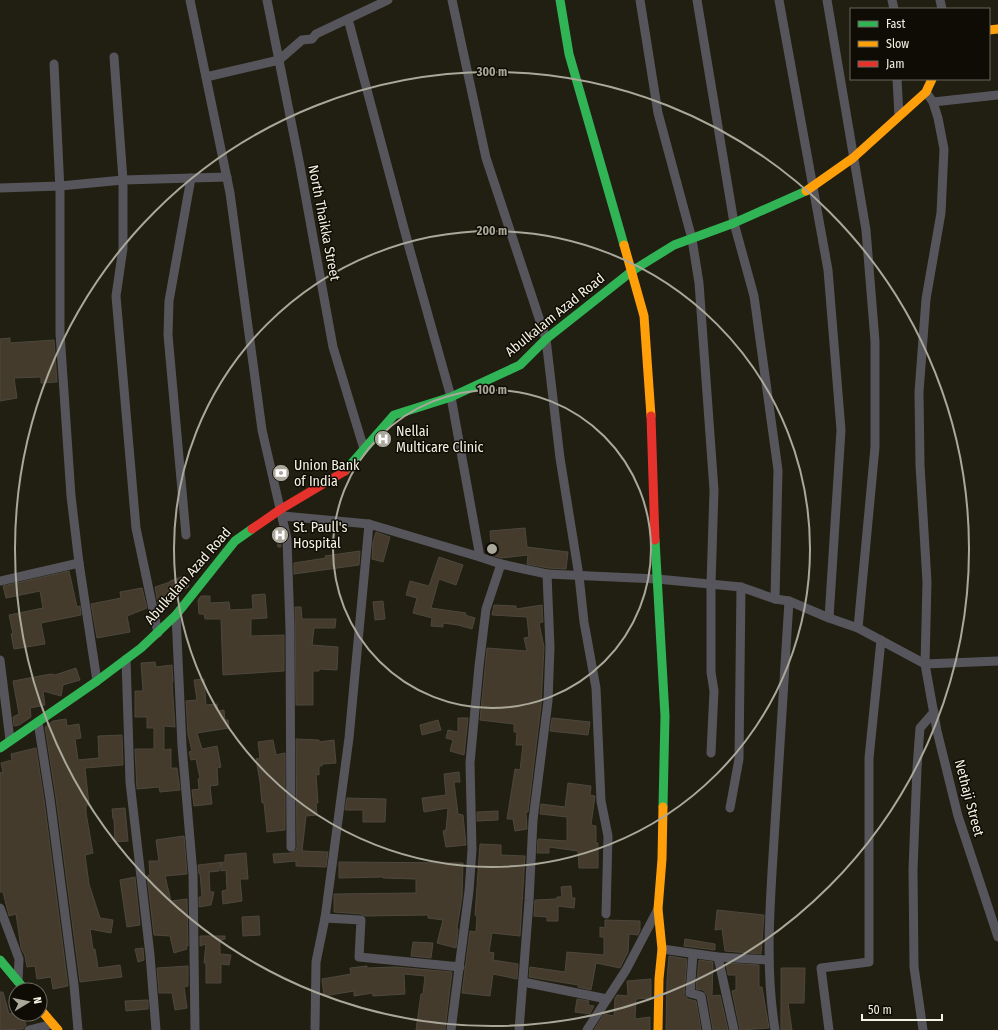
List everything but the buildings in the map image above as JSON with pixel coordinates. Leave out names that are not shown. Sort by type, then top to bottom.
[{"type":"main road","points":[[560,0],[569,54],[644,316],[650,403],[657,579],[665,716],[662,859],[658,909],[662,949],[659,980],[658,1030]]},
{"type":"main road","name":"Abulkalam Azad Road","points":[[0,748],[126,659],[158,633],[176,615],[234,541],[343,473],[394,415],[451,397],[520,365],[546,339],[632,271],[674,245],[734,223],[813,187],[853,158],[926,92],[932,80]]},
{"type":"main road","points":[[0,960],[18,981]]},
{"type":"main road","points":[[48,1018],[55,1027]]},
{"type":"street","points":[[190,0],[230,193],[262,430],[287,539],[290,629],[291,847]]},
{"type":"street","name":"North Thaikka Street","points":[[267,0],[333,347],[364,450]]},
{"type":"street","points":[[206,77],[278,60],[302,40],[312,39],[316,34],[388,0]]},
{"type":"street","points":[[452,0],[486,158],[546,339],[560,458],[579,576],[584,622],[596,688],[601,801],[608,836],[606,914]]},
{"type":"street","points":[[640,0],[658,113],[692,238],[700,283],[714,490],[711,584],[711,672],[714,691],[711,753]]},
{"type":"street","points":[[697,0],[734,223],[754,296],[778,470],[775,599]]},
{"type":"street","points":[[779,0],[828,270],[841,430],[829,618]]},
{"type":"street","points":[[827,0],[866,230],[875,341],[875,447],[858,628]]},
{"type":"street","points":[[348,19],[451,397],[480,557]]},
{"type":"street","points":[[114,57],[123,180],[123,248],[116,296],[136,528],[158,633]]},
{"type":"street","points":[[54,64],[60,186],[60,333],[71,496],[79,564],[97,680]]},
{"type":"street","points":[[897,80],[899,116]]},
{"type":"street","name":"Nethaji Street","points":[[926,92],[932,102],[938,118],[944,149],[940,213],[926,299],[919,392],[920,465],[927,582],[925,664],[937,731],[958,816],[998,937]]},
{"type":"street","points":[[932,102],[998,95]]},
{"type":"street","points":[[0,188],[60,186],[123,180],[226,177]]},
{"type":"street","points":[[186,535],[168,335],[169,301],[191,178]]},
{"type":"street","points":[[282,512],[369,524],[501,564],[547,574],[657,579],[741,588],[775,599],[788,601],[858,628],[925,664],[998,661]]},
{"type":"street","points":[[315,1028],[316,962],[325,918],[349,738],[369,524]]},
{"type":"street","points":[[0,581],[79,564]]},
{"type":"street","points":[[451,1030],[469,891],[472,850],[470,763],[479,666],[486,609],[501,564]]},
{"type":"street","points":[[519,1030],[529,901],[533,820],[548,701],[550,647],[547,574]]},
{"type":"street","points":[[730,808],[739,758],[741,588]]},
{"type":"street","points":[[775,1030],[768,960],[788,601]]},
{"type":"street","points":[[176,615],[182,746],[193,874],[195,1030]]},
{"type":"street","points":[[830,1030],[821,968],[870,962],[868,758],[881,640]]},
{"type":"street","points":[[126,659],[130,782],[150,955],[156,1030]]},
{"type":"street","points":[[0,660],[10,740]]},
{"type":"street","points":[[923,1030],[914,967],[913,870],[920,728],[934,712]]},
{"type":"street","points":[[38,722],[50,799],[74,985],[78,1030]]},
{"type":"street","points":[[0,908],[19,959],[18,981]]},
{"type":"street","points":[[587,1030],[626,970],[658,909]]},
{"type":"street","points":[[325,918],[361,920],[359,957],[460,967]]},
{"type":"street","points":[[662,949],[718,957],[768,960]]},
{"type":"street","points":[[693,954],[690,993],[700,996],[707,1030]]},
{"type":"street","points":[[718,957],[734,1030]]},
{"type":"street","points":[[523,982],[607,998]]},
{"type":"street","points":[[29,1030],[55,1027]]},
{"type":"traffic: fast","points":[[560,0],[569,54],[624,245]]},
{"type":"traffic: fast","points":[[345,471],[394,415],[451,397],[520,365],[546,339],[632,271],[674,245],[734,223],[806,191]]},
{"type":"traffic: fast","points":[[0,748],[97,681],[141,648],[176,615],[235,541],[252,529]]},
{"type":"traffic: fast","points":[[655,540],[665,716],[663,807]]},
{"type":"traffic: fast","points":[[0,960],[18,982]]},
{"type":"traffic: slow","points":[[990,30],[998,29]]},
{"type":"traffic: slow","points":[[806,191],[853,158],[926,92],[932,80]]},
{"type":"traffic: slow","points":[[624,245],[644,316],[651,416]]},
{"type":"traffic: slow","points":[[658,1030],[659,979],[662,949],[658,909],[662,859],[663,807]]},
{"type":"traffic: slow","points":[[48,1018],[58,1030]]},
{"type":"traffic: jam","points":[[651,416],[655,540]]},
{"type":"traffic: jam","points":[[252,529],[281,509],[345,471]]},
{"type":"place","name":"Nellai Multicare Clinic","points":[[383,439]]},
{"type":"place","name":"Union Bank of India","points":[[281,473]]},
{"type":"place","name":"St. Paull's Hospital","points":[[280,535]]}]
